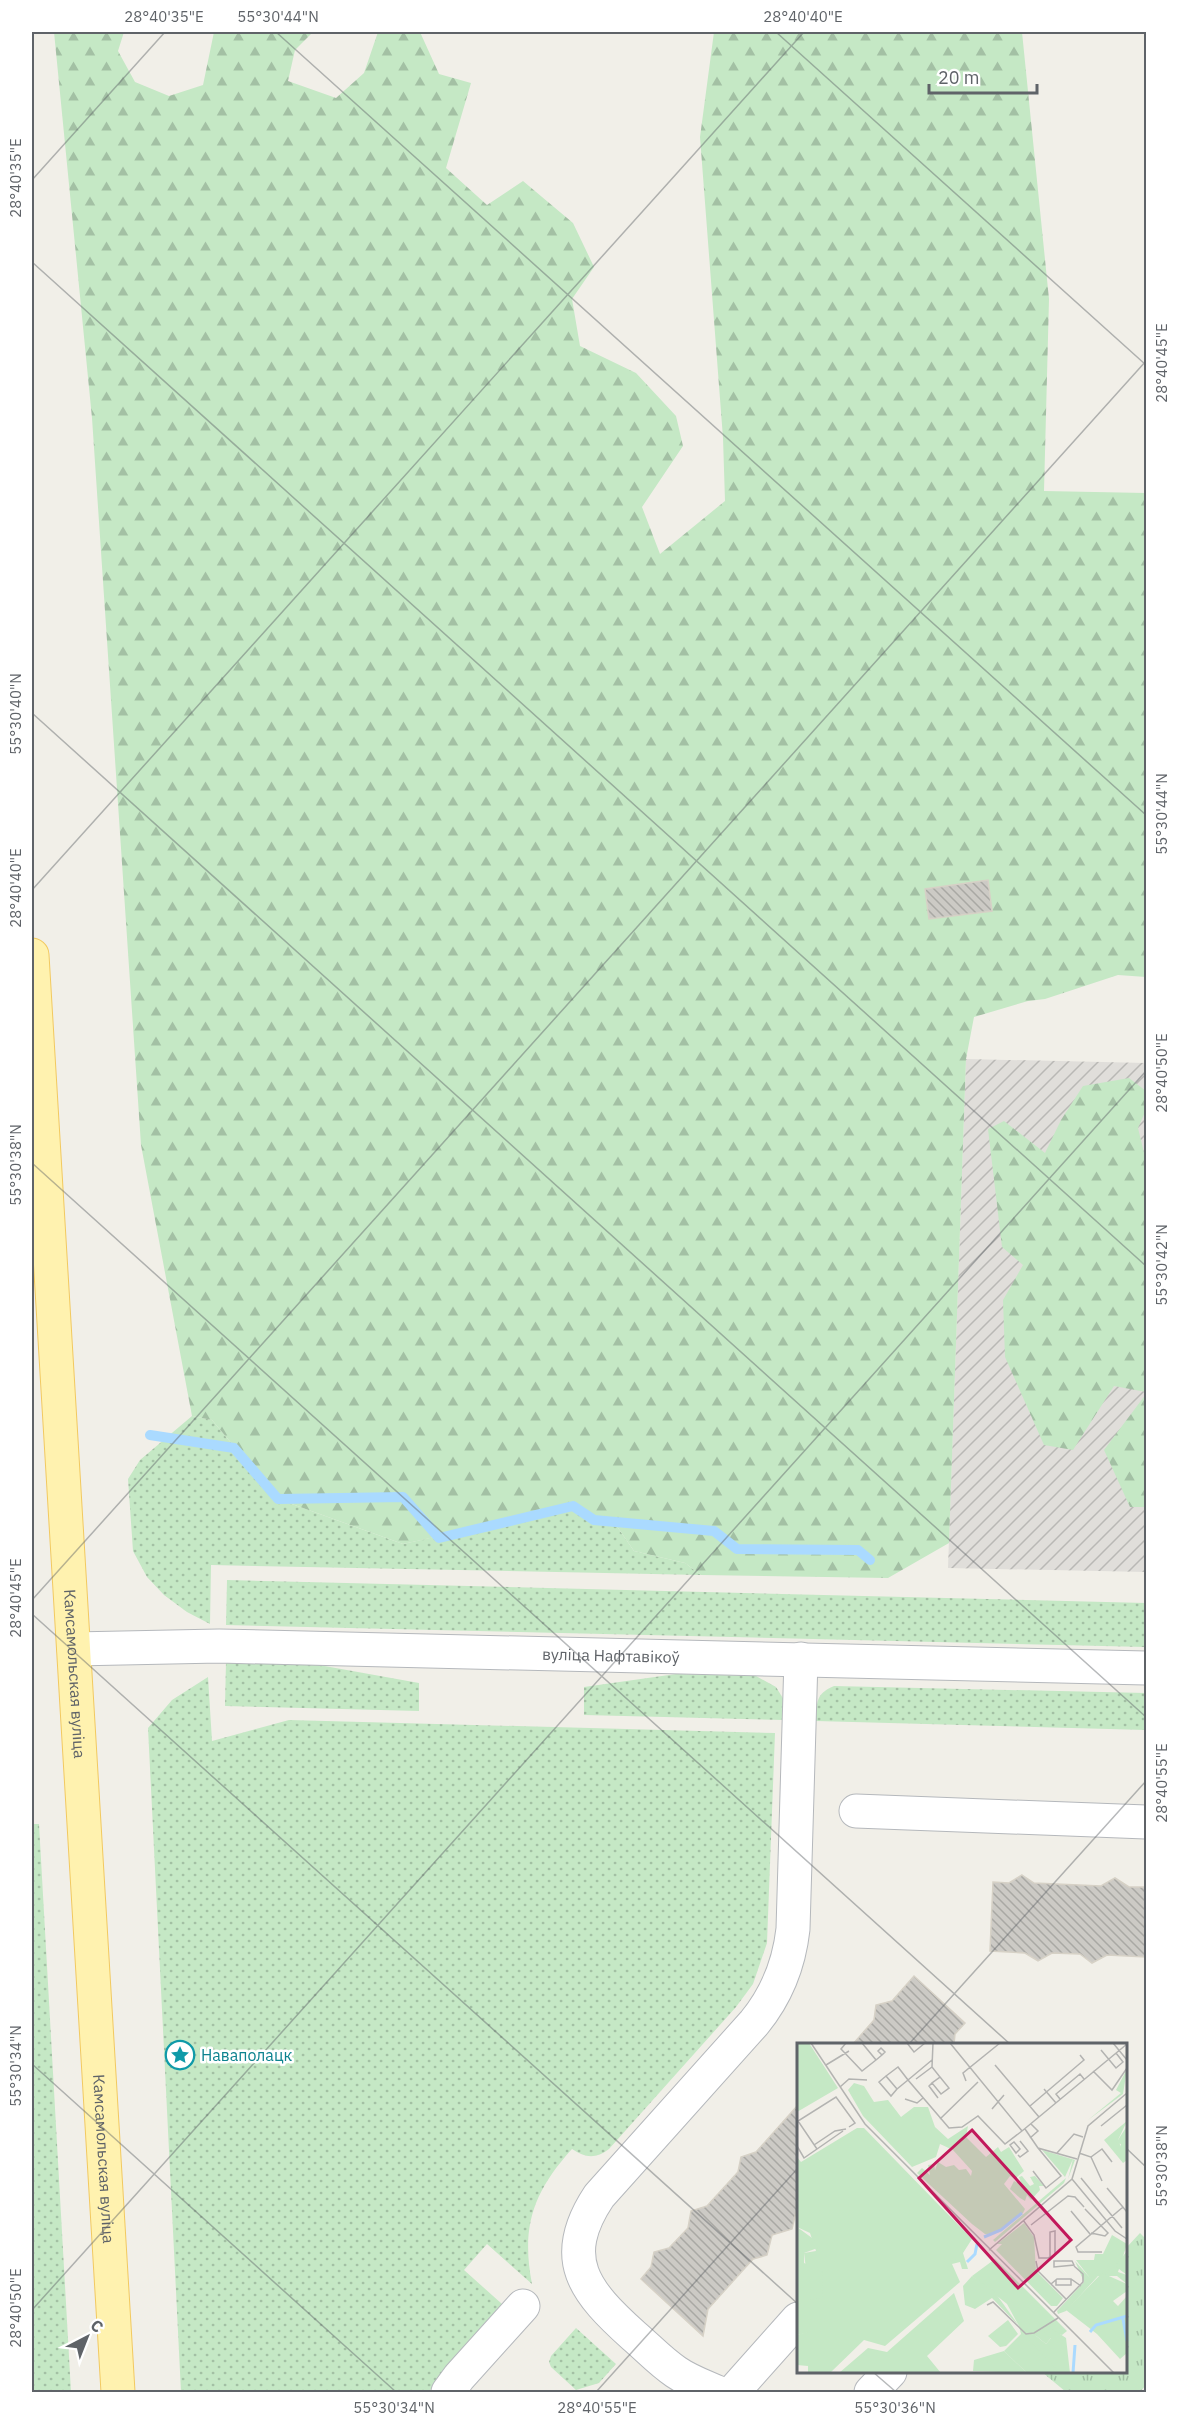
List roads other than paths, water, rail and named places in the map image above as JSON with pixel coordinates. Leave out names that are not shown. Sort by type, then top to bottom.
[{"type":"main road","name":"Камсамольская вуліца","points":[[32,955],[74,1649],[75,1707],[118,2392]]},
{"type":"street","name":"вуліца Нафтавікоў","points":[[74,1649],[189,1646],[1146,1668]]},
{"type":"street","points":[[717,2392],[669,2367],[605,2310],[592,2294],[583,2275],[579,2254],[580,2233],[587,2213],[599,2196],[754,2023],[774,1995],[781,1979],[791,1947],[793,1929],[801,1659]]},
{"type":"street","points":[[856,1811],[1146,1821]]},
{"type":"street","points":[[448,2392],[523,2306]]},
{"type":"street","points":[[732,2392],[797,2320]]},
{"type":"street","points":[[871,2392],[889,2373]]},
{"type":"waterway","points":[[150,1435],[234,1448],[278,1499],[403,1497],[439,1538],[573,1506],[594,1520],[714,1531],[737,1549],[858,1550],[870,1560]]},
{"type":"place","name":"Наваполацк","points":[[180,2055]]}]
